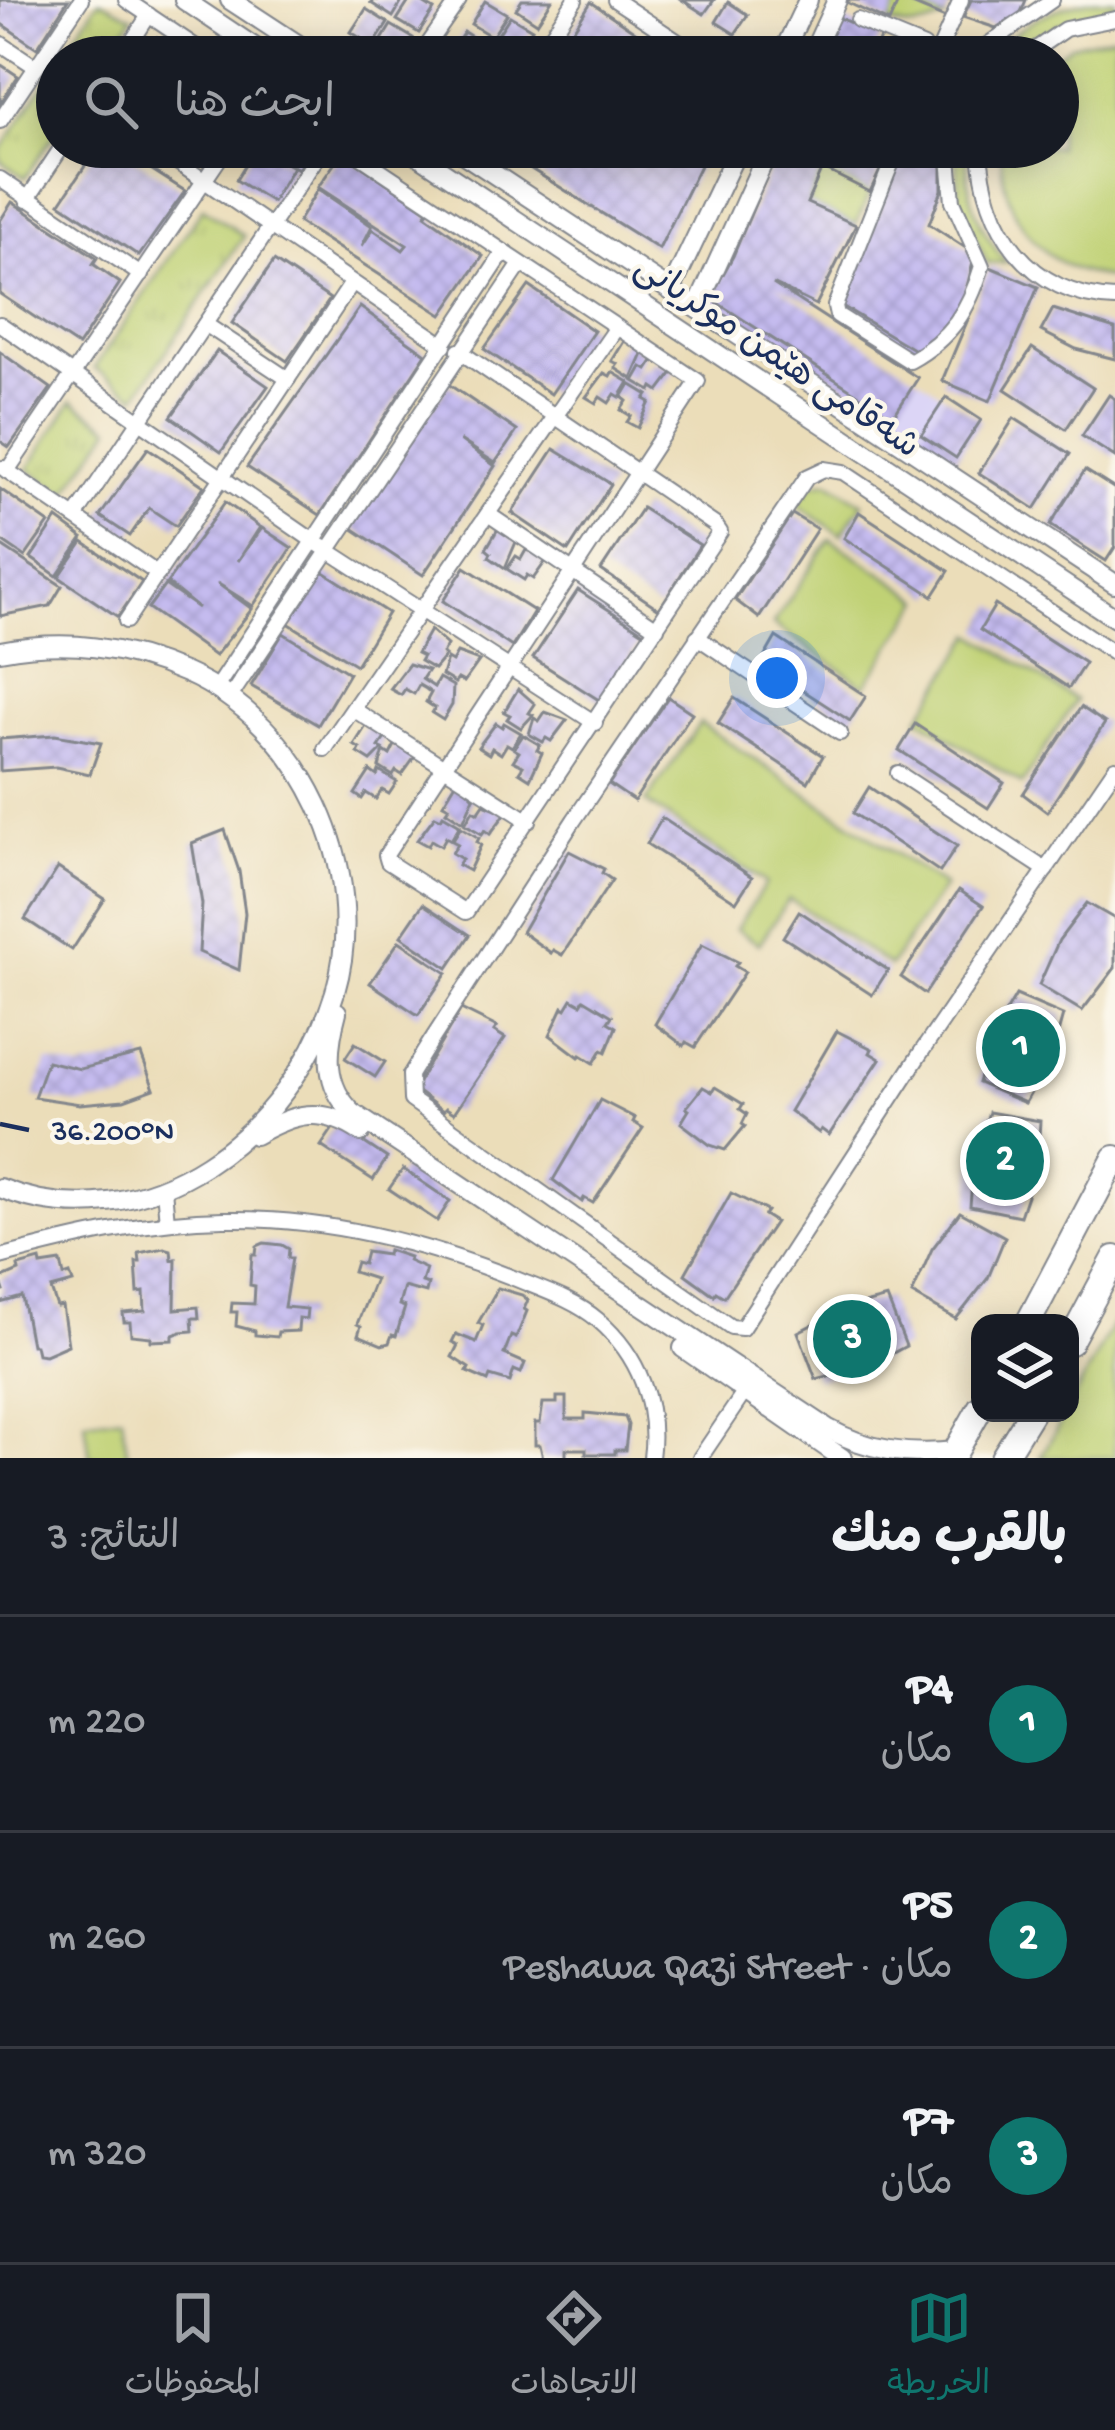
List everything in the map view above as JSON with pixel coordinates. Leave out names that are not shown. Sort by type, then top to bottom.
[{"type":"highway","points":[[1033,1314],[1115,1157]]},
{"type":"highway","points":[[1079,1325],[1115,1258]]},
{"type":"highway","points":[[954,1455],[972,1422]]},
{"type":"highway","points":[[1003,1458],[1025,1422]]},
{"type":"street","points":[[57,36],[81,0]]},
{"type":"street","points":[[126,0],[180,36]]},
{"type":"street","points":[[184,0],[238,36]]},
{"type":"street","points":[[230,0],[285,36]]},
{"type":"street","points":[[434,36],[459,0]]},
{"type":"street","points":[[551,36],[574,0]]},
{"type":"street","points":[[616,0],[670,36]]},
{"type":"street","points":[[791,36],[808,0]]},
{"type":"street","points":[[821,36],[837,0]]},
{"type":"street","points":[[943,36],[961,0]]},
{"type":"street","points":[[1000,36],[1052,0]]},
{"type":"street","points":[[136,36],[149,15]]},
{"type":"street","points":[[1055,36],[1065,29],[1115,19]]},
{"type":"street","points":[[859,20],[897,36]]},
{"type":"street","points":[[255,36],[263,22]]},
{"type":"street","points":[[0,43],[36,67],[0,121]]},
{"type":"street","points":[[27,200],[48,168]]},
{"type":"street","points":[[190,168],[352,283],[639,472],[720,532],[471,908],[461,910],[388,862],[386,855],[510,668],[639,472],[698,381],[378,168]]},
{"type":"street","points":[[158,574],[3,469],[74,374],[213,168]]},
{"type":"street","points":[[75,518],[310,168]]},
{"type":"street","name":"شەقامی هێمن موکریانی","points":[[438,168],[1115,618]]},
{"type":"street","name":"شەقامی هێمن موکریانی","points":[[486,168],[1115,584]]},
{"type":"street","points":[[671,290],[729,168]]},
{"type":"street","points":[[698,308],[761,168]]},
{"type":"street","points":[[890,168],[835,306],[837,315],[910,361],[956,328],[982,266],[952,201],[950,168]]},
{"type":"street","points":[[981,168],[991,214],[1009,245],[1034,270],[1065,288],[1115,298]]},
{"type":"street","points":[[1,182],[141,274]]},
{"type":"street","points":[[223,692],[253,662],[326,549],[452,348],[504,252]]},
{"type":"street","points":[[223,692],[239,652],[312,540],[452,348],[521,264]]},
{"type":"street","points":[[126,621],[352,283]]},
{"type":"street","points":[[0,324],[312,540],[595,723]]},
{"type":"street","points":[[205,324],[288,379]]},
{"type":"street","points":[[325,749],[617,327]]},
{"type":"street","points":[[836,430],[851,410]]},
{"type":"street","points":[[1115,654],[843,472],[824,469],[807,477],[431,1041],[410,1075],[409,1091],[417,1107],[731,1327],[746,1326],[920,1054],[1115,768]]},
{"type":"street","points":[[488,514],[657,628]]},
{"type":"street","points":[[994,573],[1011,548]]},
{"type":"street","points":[[698,637],[840,733]]},
{"type":"street","points":[[0,651],[43,644],[105,647],[164,663],[223,692],[284,747],[322,815],[342,904],[340,998],[329,1063],[335,1090],[353,1113],[840,1449]]},
{"type":"street","points":[[239,652],[253,662]]},
{"type":"street","points":[[353,709],[529,821]]},
{"type":"street","points":[[898,772],[1046,870]]},
{"type":"street","points":[[235,1146],[266,1115],[306,1060],[327,1015],[340,968]]},
{"type":"street","points":[[0,1188],[73,1204],[143,1196],[197,1172],[293,1115],[322,1114],[342,1120],[840,1449],[954,1455]]},
{"type":"street","points":[[164,1189],[167,1222]]},
{"type":"street","points":[[143,1196],[146,1223]]},
{"type":"street","points":[[0,1257],[103,1230],[226,1218],[403,1241],[464,1258],[548,1292],[596,1319],[641,1376],[652,1418],[651,1458]]},
{"type":"street","points":[[700,1458],[746,1390]]},
{"type":"shaded area","points":[[918,378],[946,397],[921,435],[893,417]]},
{"type":"green space","points":[[99,0],[133,17],[120,36],[75,36]]},
{"type":"green space","points":[[899,0],[945,18],[917,27],[889,22]]},
{"type":"green space","points":[[1115,0],[1115,11],[1058,25],[1042,36],[1011,36],[1037,19],[1064,7]]},
{"type":"green space","points":[[1115,35],[1115,278],[1067,266],[1048,253],[1018,218],[1002,172],[1002,168],[1079,168],[1079,43]]},
{"type":"green space","points":[[36,96],[36,162],[25,178],[0,161],[0,151]]},
{"type":"green space","points":[[822,168],[870,192],[856,225],[807,203]]},
{"type":"green space","points":[[957,168],[968,168],[975,209],[1006,263],[987,263],[959,200]]},
{"type":"green space","points":[[203,208],[244,236],[136,396],[94,368]]},
{"type":"green space","points":[[72,401],[111,428],[66,493],[28,469]]},
{"type":"green space","points":[[828,481],[863,503],[841,535],[796,504],[812,484]]},
{"type":"green space","points":[[830,539],[922,600],[865,686],[773,624]]},
{"type":"green space","points":[[973,634],[1076,700],[1022,784],[919,718]]},
{"type":"green space","points":[[700,723],[944,886],[890,966],[789,899],[759,944],[736,929],[766,883],[646,802]]},
{"type":"green space","points":[[1115,1320],[1115,1458],[1040,1458],[1061,1422],[1079,1422],[1079,1388]]},
{"type":"green space","points":[[122,1416],[128,1458],[90,1458],[85,1421]]},
{"type":"building","points":[[0,0],[68,0],[45,36],[36,36],[36,47],[0,23]]},
{"type":"building","points":[[373,0],[403,0],[393,17]]},
{"type":"building","points":[[410,0],[434,10],[419,33],[397,20]]},
{"type":"building","points":[[522,0],[552,0],[537,23],[516,9]]},
{"type":"building","points":[[682,0],[714,0],[704,14]]},
{"type":"building","points":[[842,0],[899,0],[889,22]]},
{"type":"building","points":[[903,0],[953,0],[945,18]]},
{"type":"building","points":[[971,0],[1026,0],[1021,12],[996,28],[963,17]]},
{"type":"building","points":[[485,1],[507,14],[493,36],[471,24]]},
{"type":"building","points":[[591,2],[641,36],[569,36]]},
{"type":"building","points":[[728,2],[748,15],[735,34],[716,22]]},
{"type":"building","points":[[366,9],[388,23],[380,36],[351,32]]},
{"type":"building","points":[[510,16],[532,29],[527,36],[497,36]]},
{"type":"building","points":[[837,17],[881,36],[829,36]]},
{"type":"building","points":[[391,25],[410,36],[384,36]]},
{"type":"building","points":[[0,64],[18,76],[0,104]]},
{"type":"building","points":[[84,168],[149,168],[185,191],[139,256],[60,203]]},
{"type":"building","points":[[243,168],[292,168],[272,202],[236,180]]},
{"type":"building","points":[[331,168],[364,168],[483,256],[442,315],[298,222],[318,189],[372,226],[362,246],[373,229],[403,250],[407,245],[318,187]]},
{"type":"building","points":[[530,168],[699,168],[659,249]]},
{"type":"building","points":[[770,168],[822,168],[807,203],[856,225],[816,305],[773,284],[918,378],[893,417],[710,298]]},
{"type":"building","points":[[822,168],[881,168],[870,192]]},
{"type":"building","points":[[896,168],[942,168],[942,190],[929,224],[975,254],[953,322],[918,352],[842,306]]},
{"type":"building","points":[[12,202],[97,258],[93,264],[120,283],[78,346],[0,294],[0,221]]},
{"type":"building","points":[[274,261],[330,299],[287,361],[232,323]]},
{"type":"building","points":[[990,267],[1038,287],[990,401],[942,381]]},
{"type":"building","points":[[529,286],[594,331],[551,394],[484,349]]},
{"type":"building","points":[[360,307],[426,354],[320,515],[247,467]]},
{"type":"building","points":[[1053,309],[1115,329],[1115,359],[1076,349],[1041,331]]},
{"type":"building","points":[[626,338],[643,354],[632,379],[612,361]]},
{"type":"building","points":[[1032,348],[1093,388],[1066,429],[1005,389]]},
{"type":"building","points":[[217,351],[268,386],[221,452],[171,417]]},
{"type":"building","points":[[0,352],[51,388],[9,447],[0,441]]},
{"type":"building","points":[[653,361],[675,370],[659,391],[634,381],[642,367],[647,370]]},
{"type":"building","points":[[612,372],[629,382],[620,397],[615,394],[609,403],[600,397],[596,403],[586,397],[604,373],[610,376]]},
{"type":"building","points":[[448,384],[517,431],[495,463],[460,440],[495,466],[423,575],[352,528]]},
{"type":"building","points":[[630,384],[648,395],[645,399],[650,402],[638,428],[627,422],[631,416],[621,410]]},
{"type":"building","points":[[1109,395],[1115,399],[1115,457],[1082,436]]},
{"type":"building","points":[[946,397],[981,420],[956,458],[921,435]]},
{"type":"building","points":[[1014,418],[1070,454],[1035,509],[979,473]]},
{"type":"building","points":[[148,448],[204,486],[176,526],[149,508],[130,536],[100,516]]},
{"type":"building","points":[[554,449],[611,484],[568,551],[512,513]]},
{"type":"building","points":[[1085,470],[1115,489],[1115,547],[1106,561],[1050,525]]},
{"type":"building","points":[[0,489],[49,523],[25,557],[0,540]]},
{"type":"building","points":[[225,502],[260,527],[238,561],[262,528],[292,548],[253,606],[217,583],[252,609],[215,656],[148,608],[165,585],[198,608],[167,583]]},
{"type":"building","points":[[642,508],[700,545],[659,609],[601,570]]},
{"type":"building","points":[[859,512],[949,571],[933,596],[844,538]]},
{"type":"building","points":[[792,514],[817,529],[759,618],[735,600]]},
{"type":"building","points":[[57,519],[83,538],[57,576],[31,558]]},
{"type":"building","points":[[499,527],[516,542],[505,568],[486,549]]},
{"type":"building","points":[[83,542],[142,582],[118,617],[59,577]]},
{"type":"building","points":[[0,545],[62,586],[50,606],[0,616]]},
{"type":"building","points":[[526,550],[548,558],[533,579],[527,575],[524,580],[507,569]]},
{"type":"building","points":[[465,567],[534,611],[512,647],[443,601]]},
{"type":"building","points":[[321,570],[388,613],[356,665],[288,623]]},
{"type":"building","points":[[578,590],[645,633],[602,702],[533,658]]},
{"type":"building","points":[[995,605],[1085,663],[1069,688],[980,630]]},
{"type":"building","points":[[430,630],[447,645],[434,669],[420,661],[423,656],[417,653]]},
{"type":"building","points":[[283,633],[349,673],[318,725],[251,686]]},
{"type":"building","points":[[776,637],[866,696],[850,721],[761,663]]},
{"type":"building","points":[[457,653],[479,661],[464,682],[458,679],[455,683],[442,675],[447,659],[452,662]]},
{"type":"building","points":[[409,664],[428,670],[422,679],[434,687],[439,678],[453,686],[452,705],[443,720],[432,713],[435,708],[426,702],[431,693],[426,689],[419,685],[414,694],[405,689],[401,695],[390,689]]},
{"type":"building","points":[[518,689],[535,704],[529,713],[533,715],[521,728],[504,712]]},
{"type":"building","points":[[668,697],[692,713],[634,801],[609,784]]},
{"type":"building","points":[[734,698],[823,756],[808,782],[718,723]]},
{"type":"building","points":[[1081,707],[1105,723],[1047,812],[1023,794]]},
{"type":"building","points":[[545,712],[567,720],[551,741],[543,742],[529,734],[534,718],[539,721]]},
{"type":"building","points":[[368,723],[385,738],[379,747],[383,749],[371,761],[354,745]]},
{"type":"building","points":[[496,723],[521,733],[512,747],[507,744],[501,754],[492,748],[489,754],[478,747]]},
{"type":"building","points":[[915,724],[1004,783],[988,808],[899,750]]},
{"type":"building","points":[[55,735],[101,743],[90,774],[56,767],[0,771],[0,739]]},
{"type":"building","points":[[523,735],[540,745],[537,750],[542,753],[530,779],[519,772],[523,766],[513,761]]},
{"type":"building","points":[[395,745],[417,754],[402,775],[396,771],[393,776],[379,767],[384,751],[390,755]]},
{"type":"building","points":[[370,771],[397,782],[389,794],[382,790],[376,799],[366,793],[362,799],[355,794]]},
{"type":"building","points":[[457,781],[474,797],[463,822],[443,804]]},
{"type":"building","points":[[869,787],[957,846],[940,872],[853,813]]},
{"type":"building","points":[[484,804],[506,813],[490,834],[465,824],[473,810],[478,813]]},
{"type":"building","points":[[443,815],[460,825],[451,840],[446,837],[441,846],[431,840],[428,846],[417,840],[435,816],[441,819]]},
{"type":"building","points":[[662,818],[752,877],[736,902],[647,844]]},
{"type":"building","points":[[461,827],[479,838],[481,845],[469,871],[458,865],[462,859],[452,853],[458,844],[452,841]]},
{"type":"building","points":[[225,830],[239,871],[245,913],[239,970],[199,952],[202,904],[192,843]]},
{"type":"building","points":[[569,851],[604,869],[602,873],[612,880],[562,955],[551,953],[522,932]]},
{"type":"building","points":[[58,868],[105,899],[72,950],[25,919]]},
{"type":"building","points":[[959,890],[983,906],[925,994],[901,977]]},
{"type":"building","points":[[1087,903],[1115,919],[1115,968],[1082,1011],[1039,985],[1059,940]]},
{"type":"building","points":[[423,904],[470,935],[448,968],[401,936]]},
{"type":"building","points":[[799,911],[888,970],[872,995],[783,937]]},
{"type":"building","points":[[399,941],[447,973],[418,1015],[370,983]]},
{"type":"building","points":[[702,944],[738,962],[735,966],[745,972],[695,1047],[686,1042],[684,1046],[655,1024]]},
{"type":"building","points":[[1016,995],[1063,1015],[1051,1058],[1025,1103],[978,1083],[992,1036]]},
{"type":"building","points":[[572,999],[581,1004],[584,999],[612,1016],[608,1022],[616,1027],[606,1052],[602,1050],[594,1063],[550,1035]]},
{"type":"building","points":[[461,1009],[497,1027],[494,1031],[505,1038],[454,1113],[443,1111],[414,1089]]},
{"type":"building","points":[[837,1031],[872,1049],[870,1053],[880,1059],[829,1135],[790,1111]]},
{"type":"building","points":[[355,1043],[385,1062],[375,1077],[345,1058]]},
{"type":"building","points":[[141,1054],[154,1089],[124,1100],[80,1104],[34,1097],[47,1061],[80,1069]]},
{"type":"building","points":[[703,1087],[712,1092],[715,1087],[743,1104],[740,1109],[747,1114],[745,1126],[725,1150],[681,1123]]},
{"type":"building","points":[[600,1100],[635,1118],[633,1122],[643,1128],[593,1203],[584,1198],[582,1202],[553,1180]]},
{"type":"building","points":[[989,1112],[1040,1121],[1037,1166],[1020,1216],[970,1206],[974,1157]]},
{"type":"building","points":[[336,1124],[387,1158],[373,1180],[321,1146]]},
{"type":"building","points":[[403,1169],[450,1201],[437,1221],[389,1189]]},
{"type":"building","points":[[731,1193],[767,1211],[764,1215],[775,1222],[724,1297],[685,1274]]},
{"type":"building","points":[[960,1212],[1005,1237],[988,1278],[956,1319],[912,1294],[932,1249]]},
{"type":"building","points":[[264,1243],[282,1245],[292,1258],[284,1307],[307,1309],[306,1319],[299,1318],[298,1331],[278,1332],[277,1337],[255,1335],[255,1331],[236,1326],[237,1312],[231,1312],[232,1303],[254,1304],[252,1255]]},
{"type":"building","points":[[164,1248],[176,1259],[175,1309],[198,1307],[199,1318],[192,1318],[193,1331],[173,1335],[173,1340],[151,1341],[151,1337],[131,1335],[123,1313],[145,1311],[144,1292],[138,1293],[139,1253]]},
{"type":"building","points":[[388,1250],[426,1269],[422,1282],[428,1284],[426,1293],[404,1287],[399,1305],[405,1307],[396,1336],[382,1345],[358,1335],[361,1326],[357,1324],[375,1279],[353,1272],[356,1262],[363,1264],[366,1252],[387,1255]]},
{"type":"building","points":[[40,1260],[41,1265],[61,1262],[64,1276],[70,1274],[73,1283],[51,1289],[57,1307],[62,1306],[68,1345],[45,1355],[37,1354],[31,1345],[22,1297],[0,1303],[4,1291],[0,1279],[19,1271],[18,1266]]},
{"type":"building","points":[[498,1288],[528,1300],[516,1338],[511,1336],[504,1354],[525,1363],[521,1373],[514,1370],[510,1382],[490,1376],[488,1381],[467,1372],[469,1368],[452,1357],[458,1345],[452,1342],[456,1334],[476,1342],[483,1325],[478,1323]]},
{"type":"building","points":[[887,1298],[906,1346],[867,1367],[816,1379],[798,1332],[841,1310]]},
{"type":"building","points":[[557,1397],[566,1397],[566,1419],[585,1419],[585,1413],[625,1417],[625,1450],[586,1454],[586,1449],[566,1449],[566,1458],[543,1458],[540,1445],[535,1445],[535,1423],[540,1423],[543,1403],[557,1403]]},
{"type":"place","name":"P4","points":[[1021,1048]]},
{"type":"place","name":"P5","points":[[1005,1161]]},
{"type":"place","name":"P7","points":[[852,1339]]}]
